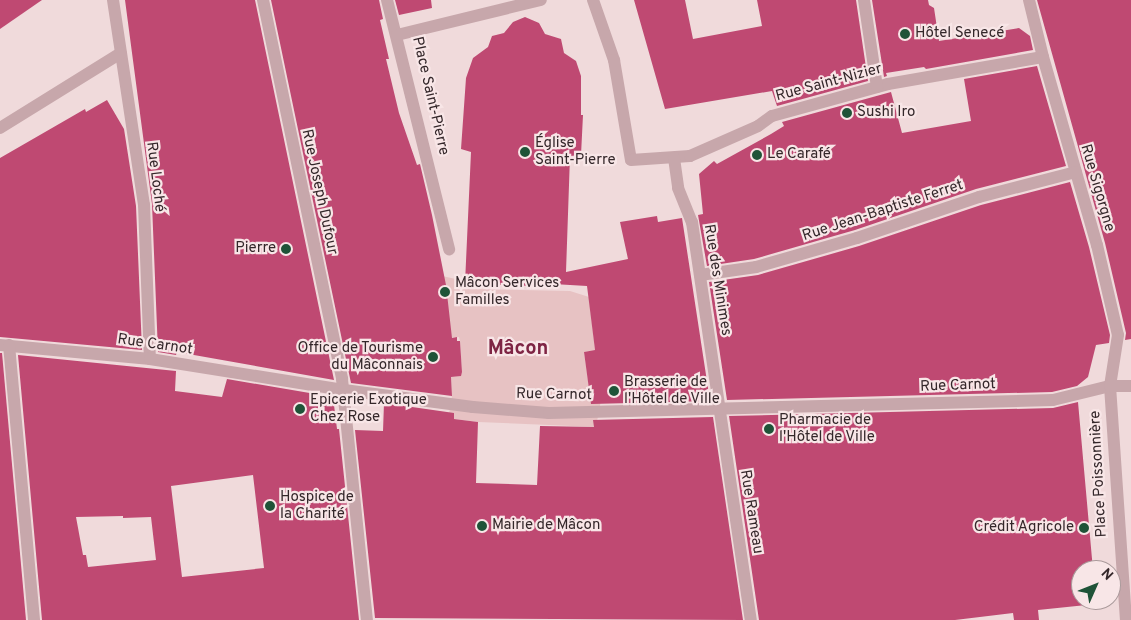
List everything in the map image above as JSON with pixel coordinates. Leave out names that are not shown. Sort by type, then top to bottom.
[{"type":"street","name":"Rue Loché","points":[[113,0],[144,205],[150,359]]},
{"type":"street","name":"Rue Joseph Dufour","points":[[262,0],[344,390],[367,620]]},
{"type":"street","points":[[387,0],[397,35]]},
{"type":"street","name":"Place Saint-Pierre","points":[[449,249],[397,35],[541,0]]},
{"type":"street","name":"Rue Saint-Nizier","points":[[593,0],[614,60],[631,160],[690,156],[758,126],[772,116],[877,87],[1043,57]]},
{"type":"street","points":[[864,0],[877,87]]},
{"type":"street","name":"Rue Sigorgne","points":[[1029,0],[1043,57],[1097,245],[1118,335],[1111,389]]},
{"type":"street","points":[[0,128],[121,53]]},
{"type":"street","name":"Rue des Minimes","points":[[674,158],[678,188],[692,222],[719,409]]},
{"type":"street","name":"Rue Jean-Baptiste Ferret","points":[[700,275],[756,267],[857,238],[979,197],[1076,172]]},
{"type":"street","points":[[5,345],[34,620]]},
{"type":"street","name":"Rue Carnot","points":[[5,345],[150,359],[344,390],[471,407],[549,413],[1052,400],[1131,386]]},
{"type":"street","name":"Place Poissonnière","points":[[1111,389],[1126,620]]},
{"type":"street","name":"Rue Rameau","points":[[719,409],[751,620]]},
{"type":"shaded area","points":[[442,276],[465,281],[471,289],[570,291],[589,297],[595,350],[584,352],[590,394],[601,400],[596,427],[478,422],[447,418],[452,404],[451,377],[460,376],[462,372],[459,337],[449,338]]},
{"type":"building","points":[[0,0],[42,0],[0,29]]},
{"type":"building","points":[[125,0],[255,0],[334,380],[177,352],[176,355],[158,352],[152,204]]},
{"type":"building","points":[[271,0],[379,0],[383,19],[380,20],[389,59],[386,59],[399,113],[417,165],[420,164],[432,215],[446,285],[452,338],[457,337],[457,341],[460,341],[462,372],[461,376],[451,377],[452,396],[351,383]]},
{"type":"building","points":[[395,0],[431,0],[432,8],[399,15]]},
{"type":"building","points":[[634,0],[685,0],[693,39],[762,26],[757,0],[856,0],[868,81],[777,106],[772,91],[665,109]]},
{"type":"building","name":"Hôtel Senecé","points":[[872,0],[928,0],[929,5],[934,8],[939,41],[1019,28],[1030,36],[1033,50],[926,69],[924,67],[886,73],[887,76],[884,77]]},
{"type":"building","points":[[1037,0],[1131,0],[1131,339],[1125,340],[1126,333],[1105,243]]},
{"type":"building","points":[[525,17],[539,23],[545,34],[561,39],[564,53],[576,61],[581,76],[581,115],[583,115],[581,155],[570,156],[566,272],[628,259],[620,222],[657,216],[658,222],[682,218],[710,401],[591,404],[584,352],[595,350],[587,286],[553,284],[553,287],[465,283],[471,152],[461,149],[466,78],[473,58],[488,47],[492,36],[504,33],[513,22]]},
{"type":"building","points":[[1037,66],[1066,166],[976,189],[855,230],[754,259],[707,266],[698,215],[703,214],[699,174],[714,161],[717,164],[771,134],[784,126],[782,122],[891,92],[902,133],[971,121],[964,79]]},
{"type":"building","points":[[107,100],[124,129],[136,206],[142,350],[0,337],[0,158],[85,109],[86,112]]},
{"type":"building","points":[[1070,182],[1089,247],[1110,335],[1109,343],[1096,345],[1088,377],[1077,386],[1052,392],[727,400],[709,282],[758,275],[859,246],[981,205]]},
{"type":"building","points":[[0,353],[2,353],[26,620],[0,620]]},
{"type":"building","points":[[18,355],[176,371],[175,391],[222,397],[227,379],[333,397],[337,429],[339,429],[359,620],[42,620]],"holes":[[[253,475],[264,568],[182,577],[171,486]],[[123,516],[123,518],[151,517],[156,560],[88,567],[86,555],[83,555],[76,517]]]},
{"type":"building","points":[[1078,402],[1092,560],[1071,560],[1071,607],[1038,610],[1039,620],[1014,620],[1013,613],[955,620],[759,620],[729,416],[1053,408]]},
{"type":"building","points":[[384,403],[454,413],[454,419],[478,422],[476,483],[537,485],[540,426],[594,427],[593,420],[713,417],[743,620],[375,618],[355,430],[383,431]]},
{"type":"place","name":"Hôtel Senecé","points":[[905,34]]},
{"type":"place","name":"Sushi Iro","points":[[847,113]]},
{"type":"place","name":"Église Saint-Pierre","points":[[525,152]]},
{"type":"place","name":"Le Carafé","points":[[757,155]]},
{"type":"place","name":"Pierre","points":[[286,249]]},
{"type":"place","name":"Mâcon Services Familles","points":[[445,292]]},
{"type":"place","name":"Office de Tourisme du Mâconnais","points":[[433,357]]},
{"type":"place","name":"Brasserie de l'Hôtel de Ville","points":[[614,391]]},
{"type":"place","name":"Epicerie Exotique Chez Rose","points":[[300,409]]},
{"type":"place","name":"Pharmacie de l'Hôtel de Ville","points":[[769,429]]},
{"type":"place","name":"Hospice de la Charité","points":[[270,506]]},
{"type":"place","name":"Mairie de Mâcon","points":[[482,526]]},
{"type":"place","name":"Crédit Agricole","points":[[1084,528]]},
{"type":"district","name":"Mâcon","points":[[518,349]]}]
